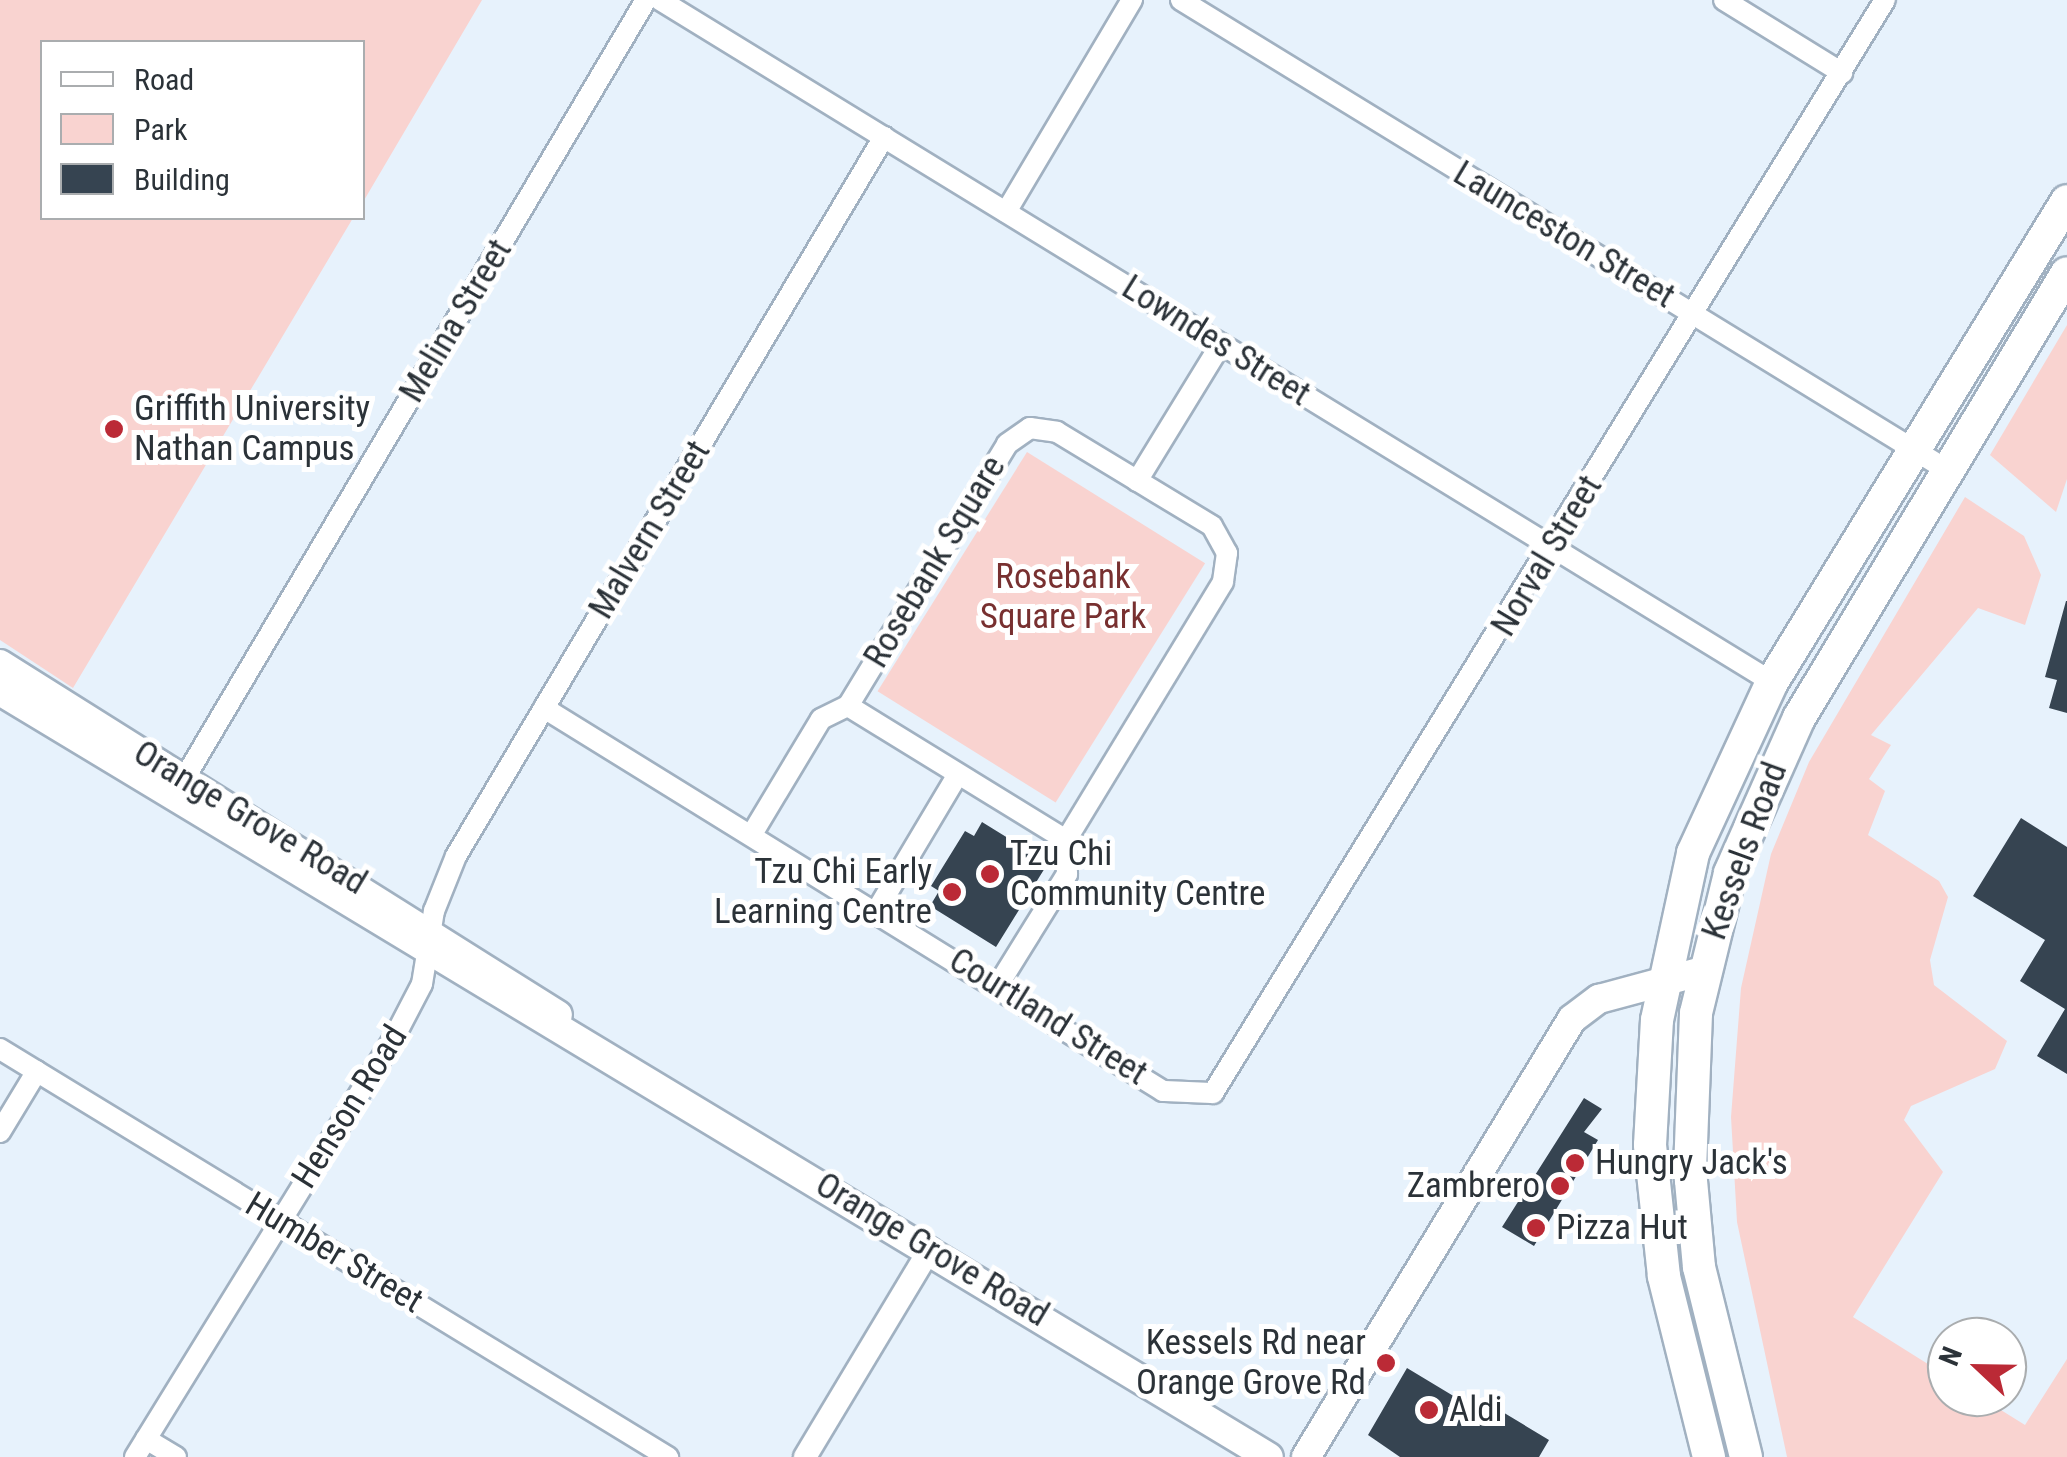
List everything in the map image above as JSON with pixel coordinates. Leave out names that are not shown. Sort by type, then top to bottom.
[{"type":"highway","name":"Kessels Road","points":[[1709,1457],[1652,1189],[1662,987],[1704,820],[1772,682],[2067,201]]},
{"type":"highway","name":"Kessels Road","points":[[1703,971],[1772,768],[1946,470],[2067,273]]},
{"type":"highway","points":[[1703,971],[1691,1072],[1693,1216],[1746,1457]]},
{"type":"main road","name":"Orange Grove Road","points":[[0,664],[179,788]]},
{"type":"main road","name":"Orange Grove Road","points":[[0,691],[179,788],[1269,1457]]},
{"type":"main road","name":"Kessels Road","points":[[1306,1457],[1572,1020],[1600,999],[1662,987],[1703,971]]},
{"type":"street","name":"Melina Street","points":[[179,788],[646,0]]},
{"type":"street","name":"Lowndes Street","points":[[660,0],[1772,682]]},
{"type":"street","points":[[1006,212],[1132,0]]},
{"type":"street","name":"Launceston Street","points":[[1181,0],[1946,470]]},
{"type":"street","points":[[1724,0],[1842,73]]},
{"type":"street","name":"Norval Street","points":[[1196,1098],[1229,1079],[1886,0]]},
{"type":"street","name":"Malvern Street","points":[[432,943],[456,856],[884,137]]},
{"type":"street","points":[[1137,481],[1221,344]]},
{"type":"street","name":"Rosebank Square","points":[[752,834],[821,719],[848,706],[1018,433],[1057,432],[1212,526],[1227,570],[1066,840],[1067,874],[997,987]]},
{"type":"street","name":"Rosebank Square","points":[[848,706],[1066,840]]},
{"type":"street","name":"Courtland Street","points":[[544,708],[877,910],[1163,1091],[1196,1098]]},
{"type":"street","points":[[877,910],[958,776]]},
{"type":"street","name":"Henson Road","points":[[141,1448],[398,1032],[432,943]]},
{"type":"street","name":"Humber Street","points":[[0,1048],[668,1457]]},
{"type":"street","points":[[0,1132],[37,1071]]},
{"type":"street","points":[[805,1457],[930,1249]]},
{"type":"street","points":[[141,1448],[176,1457]]},
{"type":"green space","name":"Griffith University Nathan Campus","points":[[0,0],[482,0],[365,199],[365,40],[40,40],[40,220],[352,220],[73,688],[0,640]]},
{"type":"green space","points":[[2067,325],[2067,479],[2056,512],[1990,455]]},
{"type":"green space","name":"Rosebank Square Park","points":[[1027,452],[1205,563],[1056,802],[878,691]]},
{"type":"green space","points":[[1965,497],[2024,536],[2041,575],[2025,625],[1978,608],[1871,735],[1891,745],[1869,779],[1885,791],[1868,835],[1939,881],[1948,897],[1930,960],[1934,985],[2007,1041],[1995,1069],[1911,1106],[1904,1120],[1943,1172],[1853,1317],[1927,1363],[1927,1417],[2012,1417],[2025,1425],[2067,1359],[2067,1457],[1787,1457],[1737,1222],[1731,1117],[1741,988],[1771,854],[1809,762]]},
{"type":"building","points":[[2066,601],[2067,713],[2049,708],[2057,680],[2045,677]]},
{"type":"building","points":[[2021,818],[2067,847],[2067,1074],[2037,1056],[2065,1009],[2020,981],[2045,940],[1973,896]]},
{"type":"building","name":"Tzu Chi Community Centre","points":[[982,822],[1048,863],[996,947],[930,906],[939,891],[931,886],[965,831],[974,836]]},
{"type":"building","points":[[1584,1098],[1602,1109],[1584,1132],[1598,1140],[1534,1246],[1502,1227]]},
{"type":"building","name":"Aldi","points":[[1407,1368],[1485,1415],[1491,1405],[1549,1440],[1539,1457],[1400,1457],[1368,1435]]},
{"type":"place","name":"Griffith University Nathan Campus","points":[[114,429]]},
{"type":"place","name":"Tzu Chi Community Centre","points":[[990,874]]},
{"type":"place","name":"Tzu Chi Early Learning Centre","points":[[952,892]]},
{"type":"place","name":"Hungry Jack's","points":[[1575,1163]]},
{"type":"place","name":"Zambrero","points":[[1560,1186]]},
{"type":"place","name":"Pizza Hut","points":[[1536,1228]]},
{"type":"place","name":"Kessels Rd near Orange Grove Rd","points":[[1386,1363]]},
{"type":"place","name":"Aldi","points":[[1429,1410]]}]
